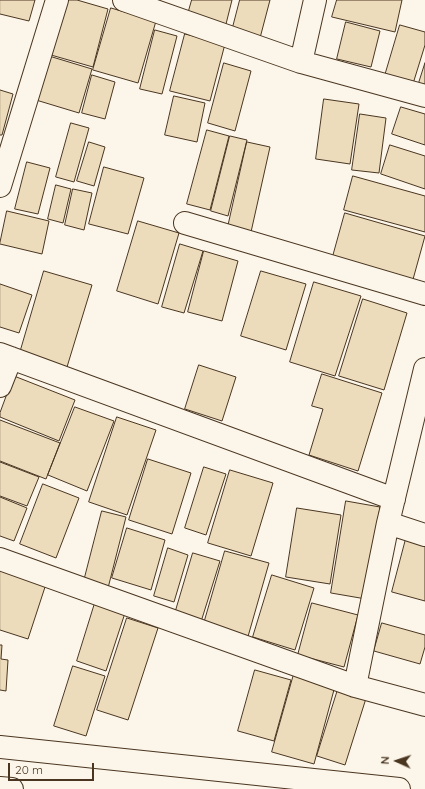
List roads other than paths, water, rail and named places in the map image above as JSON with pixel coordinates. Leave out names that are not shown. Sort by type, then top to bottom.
[{"type":"street","points":[[0,186],[57,0]]},
{"type":"street","points":[[124,0],[301,62],[425,96]]},
{"type":"street","points":[[301,62],[315,0]]},
{"type":"street","points":[[186,223],[425,294]]},
{"type":"street","points":[[0,386],[6,356],[394,499]]},
{"type":"street","points":[[355,686],[388,523],[425,369]]},
{"type":"street","points":[[388,523],[425,535]]},
{"type":"street","points":[[0,559],[355,686],[425,706]]},
{"type":"street","points":[[0,747],[399,789]]},
{"type":"street","points":[[0,788],[12,789]]}]
